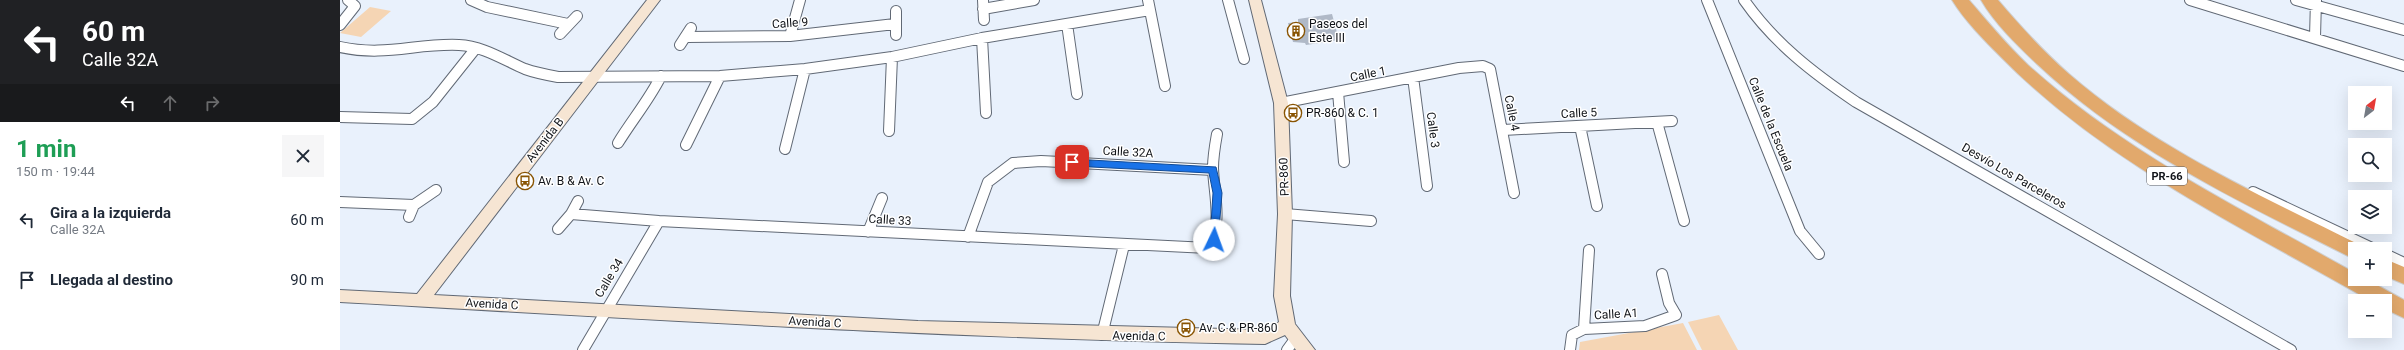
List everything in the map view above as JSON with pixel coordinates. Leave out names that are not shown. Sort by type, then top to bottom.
[{"type":"highway","name":"PR-66","points":[[1960,0],[2013,60],[2064,105],[2100,132],[2181,184],[2404,310]]},
{"type":"highway","name":"PR-66","points":[[1989,0],[2011,27],[2054,69],[2094,102],[2169,153],[2228,186],[2348,247]]},
{"type":"highway","points":[[2392,270],[2404,276]]},
{"type":"street","points":[[340,25],[355,6],[348,0]]},
{"type":"street","points":[[471,0],[487,7],[568,24]]},
{"type":"street","points":[[487,7],[496,0]]},
{"type":"street","name":"Avenida B","points":[[421,300],[654,0]]},
{"type":"street","points":[[790,36],[800,0]]},
{"type":"street","points":[[984,20],[983,4],[1034,0]]},
{"type":"street","points":[[1148,0],[1165,86]]},
{"type":"street","points":[[1228,0],[1244,59]]},
{"type":"street","name":"PR-860","points":[[1255,0],[1281,103],[1285,214],[1282,296],[1291,344],[1307,350]]},
{"type":"street","name":"Calle de la Escuela","points":[[1707,0],[1800,231],[1819,254]]},
{"type":"street","name":"Desvío Los Parceleros","points":[[1744,0],[1758,20],[1796,59],[1856,102],[2291,350]]},
{"type":"street","points":[[2190,0],[2315,37],[2404,66]]},
{"type":"street","points":[[2296,0],[2316,3],[2404,30]]},
{"type":"street","points":[[2315,37],[2316,3]]},
{"type":"street","points":[[340,47],[357,52],[386,53],[459,45],[491,52],[534,72],[558,77],[720,76],[805,69],[892,57],[982,38],[1150,10]]},
{"type":"street","points":[[896,11],[896,35]]},
{"type":"street","points":[[560,34],[577,16]]},
{"type":"street","name":"Calle 9","points":[[687,37],[790,36],[895,24]]},
{"type":"street","points":[[1067,24],[1077,94]]},
{"type":"street","points":[[680,45],[692,28]]},
{"type":"street","points":[[982,38],[986,113]]},
{"type":"street","points":[[340,117],[412,119],[433,102],[476,48]]},
{"type":"street","points":[[889,131],[892,57]]},
{"type":"street","name":"Calle 4","points":[[1458,68],[1483,66],[1490,69],[1514,193]]},
{"type":"street","name":"Calle 1","points":[[1281,103],[1458,68]]},
{"type":"street","points":[[785,149],[805,69]]},
{"type":"street","points":[[618,143],[641,106],[650,98],[661,76]]},
{"type":"street","points":[[686,145],[720,76]]},
{"type":"street","name":"Calle 3","points":[[1413,77],[1427,186]]},
{"type":"street","points":[[1338,92],[1344,162]]},
{"type":"street","name":"Calle 5","points":[[1503,130],[1672,121]]},
{"type":"street","points":[[1657,122],[1684,221]]},
{"type":"street","points":[[1580,126],[1597,206]]},
{"type":"street","points":[[1213,170],[1217,134]]},
{"type":"street","points":[[2169,153],[2360,242]]},
{"type":"street","name":"Calle 32A","points":[[968,237],[988,182],[1013,163],[1040,161],[1213,170]]},
{"type":"street","name":"Calle 33","points":[[571,214],[659,221],[1208,248],[1214,240],[1215,232],[1217,193],[1213,170]]},
{"type":"street","points":[[409,217],[414,205],[436,190]]},
{"type":"street","points":[[868,232],[882,198]]},
{"type":"street","points":[[558,229],[571,214],[578,201]]},
{"type":"street","points":[[340,202],[414,205]]},
{"type":"street","points":[[1285,214],[1306,215],[1352,222],[1371,221]]},
{"type":"street","name":"Calle 34","points":[[583,350],[659,221]]},
{"type":"street","points":[[2337,231],[2364,242]]},
{"type":"street","points":[[1102,335],[1124,245]]},
{"type":"street","points":[[1584,329],[1589,250]]},
{"type":"street","points":[[2392,253],[2404,257]]},
{"type":"street","points":[[2392,257],[2404,263]]},
{"type":"street","name":"Calle A1","points":[[1570,350],[1572,335],[1584,329],[1645,326],[1676,315],[1669,303],[1662,274]]},
{"type":"street","points":[[2365,288],[2374,294]]},
{"type":"street","name":"Avenida C","points":[[340,296],[605,311],[1102,335],[1265,337],[1276,333],[1287,325]]},
{"type":"street","points":[[2392,306],[2404,314]]},
{"type":"shaded area","points":[[370,7],[391,11],[361,37],[340,33]]},
{"type":"shaded area","points":[[1719,315],[1738,350],[1702,350],[1688,322]]},
{"type":"shaded area","points":[[1683,323],[1697,350],[1579,350],[1580,342]]},
{"type":"building","name":"Paseos del Este III","points":[[1332,14],[1339,40],[1306,45],[1305,43],[1293,42],[1288,23],[1298,22],[1298,19]]},
{"type":"place","name":"Paseos del Este III","points":[[1296,31]]},
{"type":"place","name":"PR-860 & C. 1","points":[[1293,113]]},
{"type":"place","name":"Av. B & Av. C","points":[[525,181]]},
{"type":"place","name":"Av. C & PR-860","points":[[1186,328]]},
{"type":"route","points":[[1072,162],[1213,170],[1217,193],[1214,240]]}]
